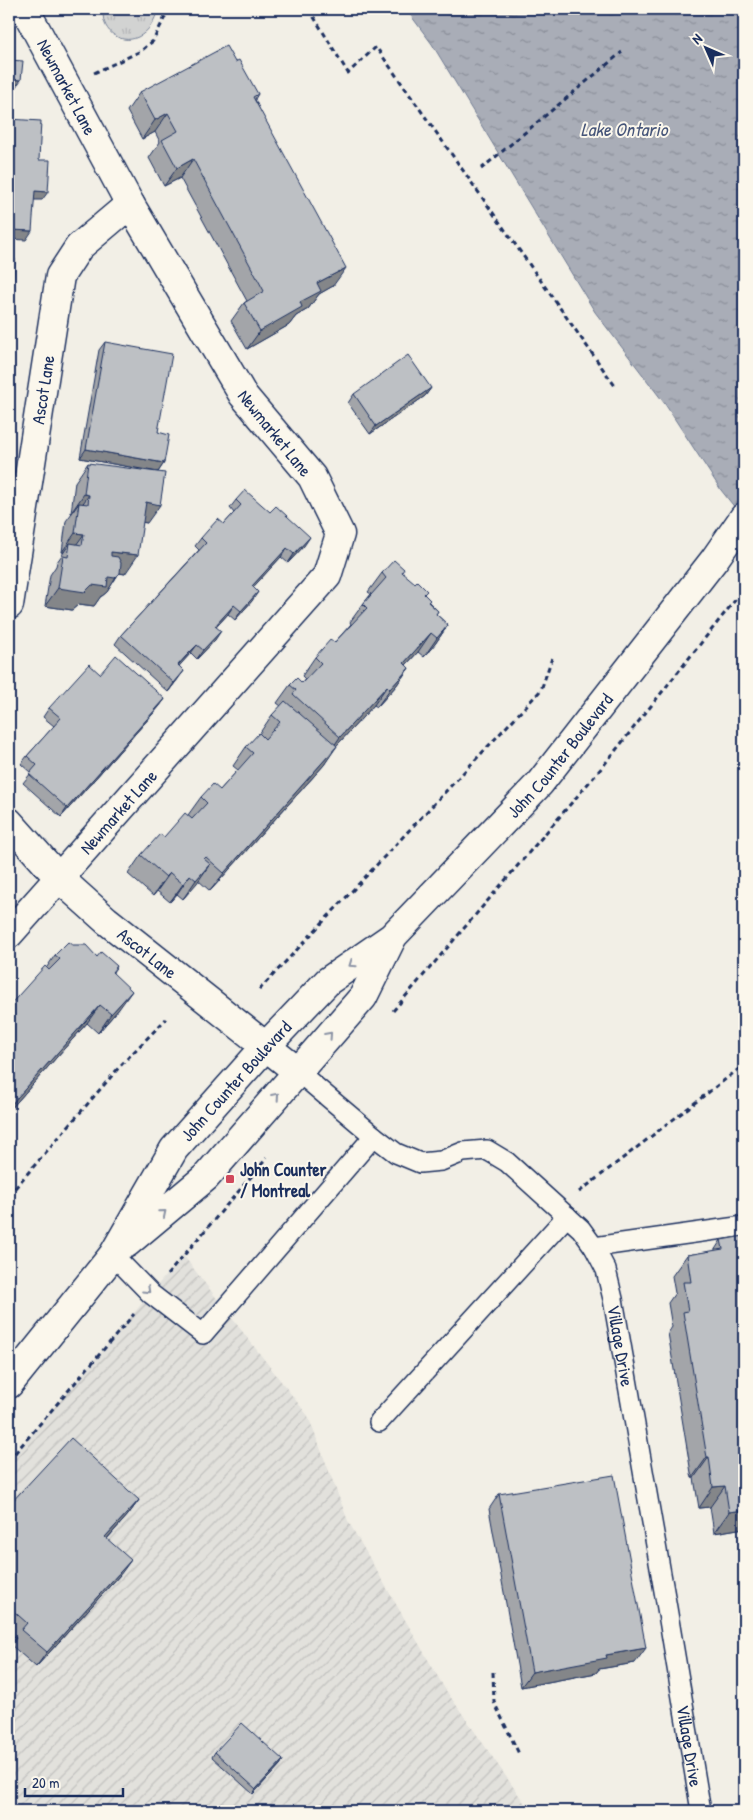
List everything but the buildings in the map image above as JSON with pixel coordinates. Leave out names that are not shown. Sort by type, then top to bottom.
[{"type":"street","name":"Newmarket Lane","points":[[9,934],[327,576],[340,534],[312,477],[242,395],[130,204],[25,9]]},
{"type":"street","name":"Ascot Lane","points":[[9,605],[60,276],[79,247],[130,204]]},
{"type":"street","name":"John Counter Boulevard","points":[[9,1384],[113,1255],[174,1149],[266,1046],[328,981],[392,937],[540,782],[714,560],[744,517]]},
{"type":"street","name":"Ascot Lane","points":[[9,822],[59,878],[134,942],[297,1071]]},
{"type":"street","name":"John Counter Boulevard","points":[[113,1255],[206,1177],[362,997],[392,937]]},
{"type":"lane","name":"Village Drive","points":[[297,1071],[396,1153],[420,1163],[442,1161],[463,1152],[487,1150],[507,1162],[581,1229],[594,1247],[606,1270],[613,1299],[701,1811]]},
{"type":"lane","points":[[113,1255],[151,1294],[203,1334],[374,1136]]},
{"type":"lane","points":[[379,1422],[566,1216]]},
{"type":"lane","points":[[594,1247],[744,1226]]},
{"type":"path","points":[[66,86],[141,51],[153,40],[169,9]]},
{"type":"path","points":[[308,9],[348,73],[376,46],[616,386]]},
{"type":"path","points":[[482,169],[622,52]]},
{"type":"path","points":[[390,1014],[604,765],[744,589]]},
{"type":"path","points":[[259,990],[541,690],[552,658]]},
{"type":"path","points":[[9,1195],[122,1064],[166,1019]]},
{"type":"path","points":[[577,1194],[744,1065]]},
{"type":"path","points":[[493,1672],[494,1702],[520,1756]]},
{"type":"shaded area","points":[[183,1255],[308,1416],[348,1521],[445,1689],[530,1811],[9,1811],[9,1461]]},
{"type":"green space","points":[[104,9],[158,9],[153,21],[142,35],[131,39],[124,39],[112,34],[108,29],[103,16]]},
{"type":"water","name":"Lake Ontario","points":[[406,9],[744,9],[744,519],[721,490],[665,404],[595,312],[432,44]]},
{"type":"place","name":"John Counter / Montreal","points":[[230,1179]]}]
